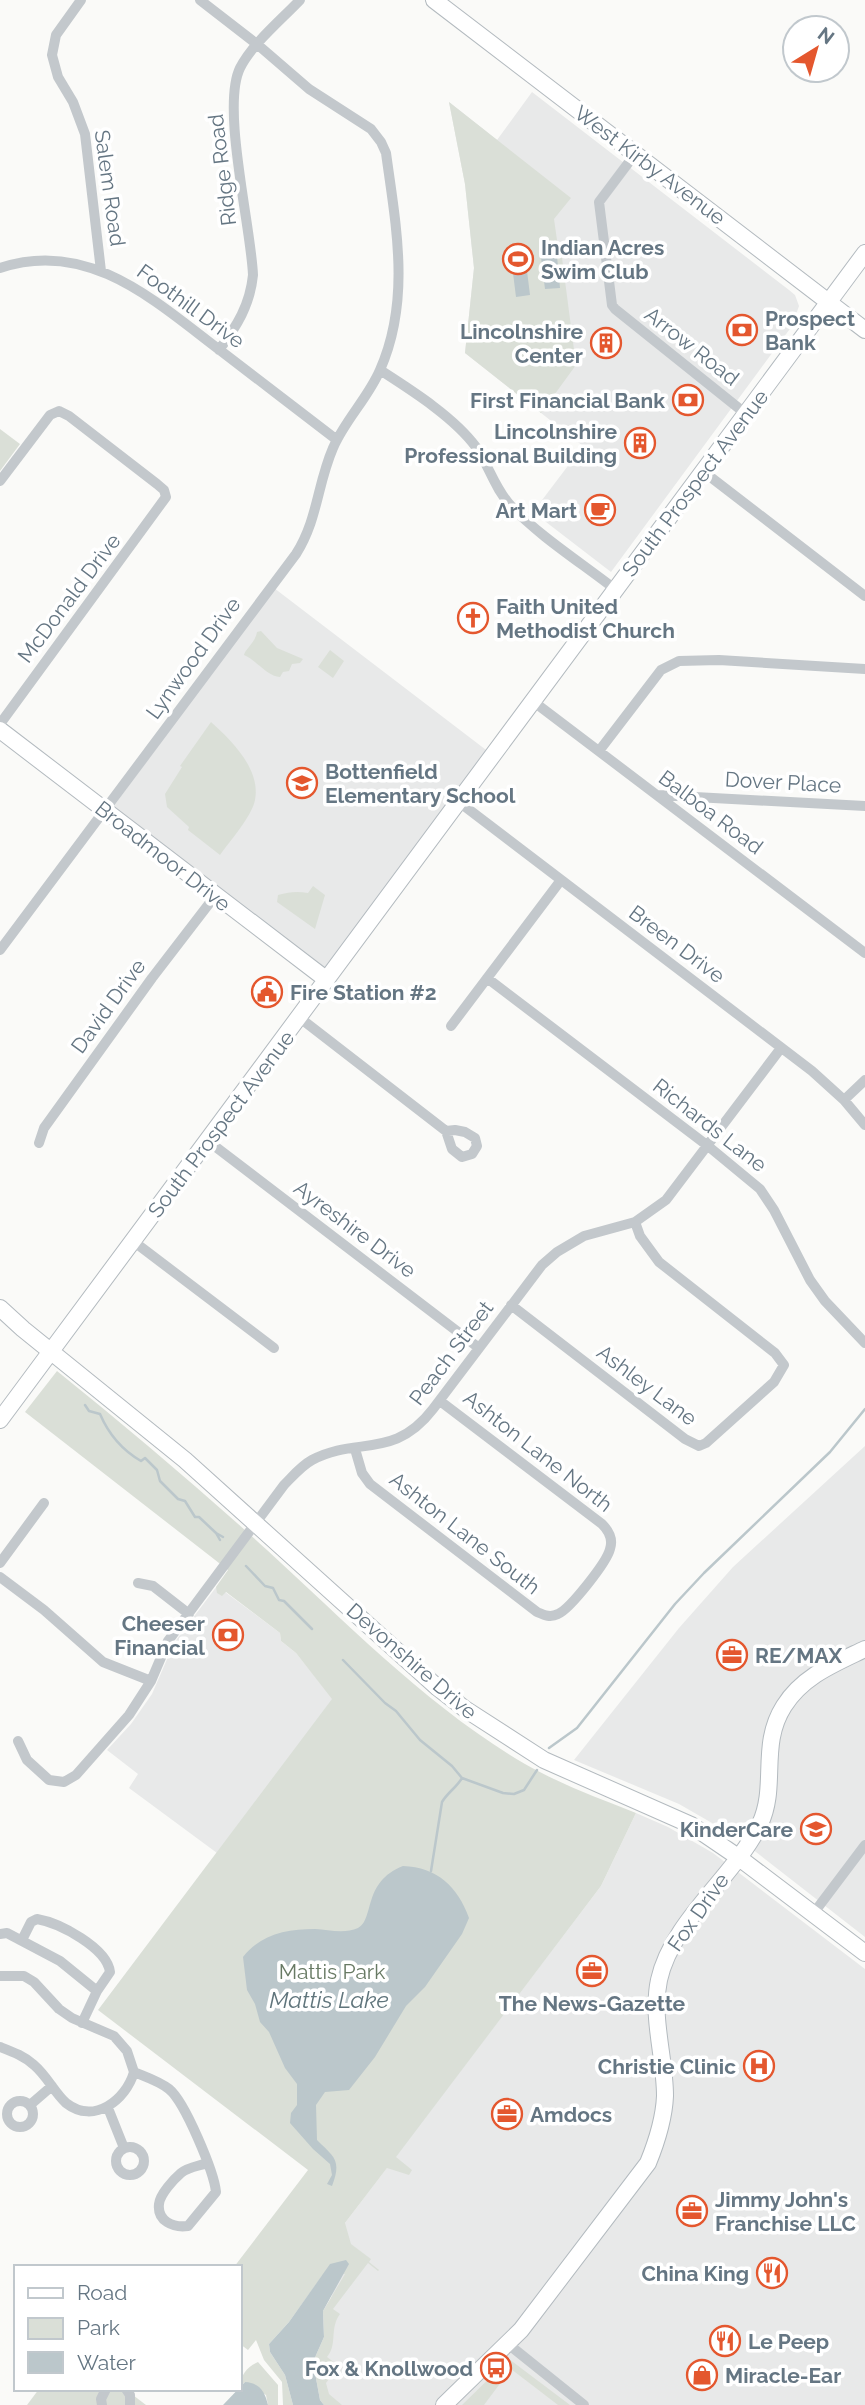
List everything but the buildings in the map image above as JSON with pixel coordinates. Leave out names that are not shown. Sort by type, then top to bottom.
[{"type":"street","name":"Salem Road","points":[[81,0],[57,35],[52,55],[58,77],[73,102],[85,134],[102,271]]},
{"type":"street","name":"Lynwood Drive","points":[[0,950],[296,554],[311,527],[325,468],[337,440],[380,370],[394,325],[400,278],[386,153],[382,142],[371,129],[309,89],[200,0]]},
{"type":"street","name":"Ridge Road","points":[[219,350],[242,318],[252,289],[253,260],[233,100],[240,68],[250,52],[300,0]]},
{"type":"street","name":"West Kirby Avenue","points":[[434,0],[865,330]]},
{"type":"street","name":"Arrow Road","points":[[635,154],[598,202],[612,305],[746,414]]},
{"type":"street","name":"South Prospect Avenue","points":[[0,1420],[865,253]]},
{"type":"street","name":"Foothill Drive","points":[[0,268],[48,261],[68,263],[102,271],[131,285],[337,440]]},
{"type":"street","points":[[380,370],[460,430],[479,452],[495,484],[512,507],[616,590]]},
{"type":"street","name":"McDonald Drive","points":[[0,481],[50,415],[56,411],[69,416],[157,484],[166,495],[145,528],[0,724]]},
{"type":"street","points":[[704,472],[865,596]]},
{"type":"street","points":[[599,751],[661,670],[679,661],[719,660],[865,669]]},
{"type":"street","name":"Balboa Road","points":[[534,702],[865,953]]},
{"type":"street","name":"Broadmoor Drive","points":[[0,730],[327,980]]},
{"type":"street","name":"Dover Place","points":[[657,795],[865,806]]},
{"type":"street","name":"Breen Drive","points":[[459,802],[812,1071],[844,1100],[865,1125]]},
{"type":"street","points":[[451,1027],[561,880]]},
{"type":"street","name":"David Drive","points":[[39,1143],[44,1128],[215,895]]},
{"type":"street","name":"Richards Lane","points":[[487,978],[708,1146],[760,1189],[774,1210],[810,1280],[839,1317],[865,1343]]},
{"type":"street","points":[[300,1018],[446,1131]]},
{"type":"street","name":"Peach Street","points":[[18,1741],[27,1760],[49,1780],[55,1783],[70,1780],[129,1715],[152,1681],[168,1641],[298,1470],[325,1454],[388,1443],[408,1433],[426,1419],[541,1265],[556,1252],[584,1236],[635,1222],[666,1200],[781,1048]]},
{"type":"street","points":[[844,1100],[865,1080]]},
{"type":"street","name":"Ayreshire Drive","points":[[208,1141],[479,1348]]},
{"type":"street","name":"Ashley Lane","points":[[511,1305],[685,1439],[699,1446],[706,1443],[779,1376],[784,1365],[775,1353],[659,1262],[640,1236],[635,1222]]},
{"type":"street","points":[[134,1241],[274,1348]]},
{"type":"street","name":"Devonshire Drive","points":[[0,1308],[162,1440],[438,1688],[465,1709],[551,1764],[691,1825],[865,1953]]},
{"type":"street","name":"Ashton Lane North","points":[[440,1401],[602,1524],[610,1535]]},
{"type":"street","name":"Ashton Lane South","points":[[355,1449],[362,1473],[370,1484],[537,1612],[546,1616],[558,1614],[572,1603],[608,1555],[610,1535]]},
{"type":"street","points":[[0,1563],[44,1503]]},
{"type":"street","points":[[0,1577],[44,1610],[103,1662],[152,1681]]},
{"type":"street","points":[[138,1583],[153,1586],[189,1614]]},
{"type":"street","name":"Fox Drive","points":[[444,2405],[508,2344],[648,2162],[656,2146],[664,2110],[656,2009],[660,1977],[672,1947],[738,1857],[765,1810],[771,1737],[783,1708],[807,1680],[826,1667],[865,1649]]},
{"type":"street","points":[[813,1914],[865,1844]]},
{"type":"street","points":[[22,1940],[31,1922],[37,1919],[45,1920],[77,1936],[106,1958],[110,1972],[97,1991],[82,2023]]},
{"type":"street","points":[[0,1934],[7,1933],[61,1961],[97,1991]]},
{"type":"street","points":[[0,1976],[24,1976],[34,1982],[59,2009],[82,2023],[114,2036],[123,2043],[134,2073],[128,2086],[108,2108],[95,2111],[75,2108],[67,2103],[27,2059],[0,2047]]},
{"type":"street","points":[[134,2073],[170,2090],[182,2104],[207,2163],[215,2182],[216,2192],[188,2226],[178,2228],[169,2224],[160,2216],[159,2203],[163,2194],[182,2171],[207,2163]]},
{"type":"street","points":[[30,2105],[52,2086]]},
{"type":"street","points":[[108,2108],[124,2148]]},
{"type":"street","points":[[508,2344],[584,2405]]},
{"type":"shaded area","points":[[532,92],[789,290],[795,295],[799,306],[792,326],[611,572],[533,512],[583,446],[465,353],[474,268],[465,184],[449,102],[497,140]]},
{"type":"shaded area","name":"Bottenfield Elementary School","points":[[274,588],[494,756],[327,976],[111,810]]},
{"type":"shaded area","points":[[865,1446],[865,1937],[756,1852],[712,1823],[679,1804],[574,1760],[679,1628],[733,1567]]},
{"type":"shaded area","points":[[229,1570],[225,1592],[280,1633],[281,1641],[296,1653],[333,1699],[217,1853],[129,1788],[138,1774],[107,1750],[131,1724],[152,1694],[174,1643]]},
{"type":"shaded area","points":[[636,1813],[668,1827],[713,1853],[865,1969],[865,2405],[334,2405],[322,2393],[328,2312],[345,2239],[345,2223],[601,1886]]},
{"type":"green space","name":"Indian Acres Swim Club","points":[[449,102],[571,198],[554,219],[558,247],[561,250],[576,365],[541,413],[465,353],[474,268],[465,184]]},
{"type":"green space","points":[[0,429],[20,444],[0,471]]},
{"type":"green space","points":[[261,631],[277,648],[303,659],[300,663],[292,664],[289,671],[283,672],[280,677],[267,671],[244,655],[257,632]]},
{"type":"green space","points":[[330,650],[344,661],[333,678],[318,667]]},
{"type":"green space","points":[[211,722],[243,756],[256,788],[250,813],[220,855],[188,830],[189,827],[167,807],[165,794],[182,767],[180,766]]},
{"type":"green space","points":[[313,886],[325,895],[315,929],[277,902],[278,895],[308,893]]},
{"type":"green space","name":"Mattis Park","points":[[57,1371],[190,1481],[390,1664],[455,1717],[489,1742],[538,1771],[636,1813],[601,1886],[396,2157],[412,2170],[409,2175],[387,2168],[345,2223],[351,2244],[371,2259],[369,2262],[379,2270],[368,2263],[333,2309],[340,2314],[327,2357],[339,2366],[326,2383],[329,2394],[342,2405],[324,2405],[320,2400],[313,2362],[324,2337],[323,2311],[345,2274],[322,2276],[289,2322],[269,2344],[270,2352],[285,2375],[293,2405],[283,2405],[282,2382],[264,2360],[256,2340],[248,2350],[242,2346],[242,2265],[236,2265],[308,2170],[98,2010],[332,1699],[296,1653],[281,1641],[280,1633],[226,1592],[222,1596],[217,1593],[216,1587],[228,1570],[25,1412]]},
{"type":"green space","points":[[509,2359],[570,2405],[558,2405],[511,2369],[484,2405],[462,2405]]},
{"type":"green space","points":[[258,2362],[278,2385],[278,2405],[268,2405],[266,2395],[245,2382],[242,2385],[242,2377]]},
{"type":"green space","points":[[38,2391],[128,2391],[146,2405],[27,2405]]},
{"type":"water","points":[[557,256],[560,288],[545,289],[541,257]]},
{"type":"water","points":[[526,263],[530,295],[516,297],[512,265]]},
{"type":"water","name":"Mattis Lake","points":[[403,1866],[426,1870],[445,1881],[459,1897],[469,1918],[462,1934],[425,1987],[406,2006],[375,2057],[349,2090],[325,2092],[316,2105],[317,2140],[332,2155],[336,2165],[332,2186],[327,2184],[332,2175],[330,2164],[290,2123],[291,2113],[297,2105],[297,2084],[285,2068],[269,2032],[260,2022],[255,2004],[247,1990],[243,1957],[258,1943],[275,1934],[294,1930],[342,1931],[358,1928],[366,1917],[381,1881]]},
{"type":"water","points":[[346,2260],[349,2264],[323,2311],[324,2337],[313,2362],[320,2400],[324,2405],[293,2405],[285,2375],[270,2352],[269,2344],[289,2322],[330,2264]]},
{"type":"water","points":[[245,2382],[261,2389],[268,2405],[223,2405],[236,2391],[242,2391]]},
{"type":"waterway","points":[[85,1405],[89,1411],[100,1414],[122,1447],[141,1461],[145,1458],[157,1470],[160,1481],[178,1499],[185,1501],[195,1517],[199,1517],[220,1540]]},
{"type":"waterway","points":[[549,1748],[577,1728],[675,1604],[830,1452],[865,1409]]},
{"type":"waterway","points":[[216,1533],[223,1537]]},
{"type":"waterway","points":[[246,1566],[265,1586],[273,1588],[279,1600],[284,1601],[312,1629]]},
{"type":"waterway","points":[[343,1660],[396,1711],[420,1740],[452,1766],[462,1778],[503,1793],[514,1794],[524,1790],[537,1770]]},
{"type":"waterway","points":[[431,1871],[442,1802],[462,1778]]},
{"type":"place","name":"Indian Acres Swim Club","points":[[518,259]]},
{"type":"place","name":"Prospect Bank","points":[[742,330]]},
{"type":"place","name":"Lincolnshire Center","points":[[606,343]]},
{"type":"place","name":"First Financial Bank","points":[[688,400]]},
{"type":"place","name":"Lincolnshire Professional Building","points":[[640,443]]},
{"type":"place","name":"Art Mart","points":[[600,510]]},
{"type":"place","name":"Faith United Methodist Church","points":[[473,618]]},
{"type":"place","name":"Bottenfield Elementary School","points":[[302,783]]},
{"type":"place","name":"Fire Station #2","points":[[267,992]]},
{"type":"place","name":"Cheeser Financial","points":[[228,1635]]},
{"type":"place","name":"RE/MAX","points":[[732,1655]]},
{"type":"place","name":"KinderCare","points":[[816,1829]]},
{"type":"place","name":"The News-Gazette","points":[[592,1971]]},
{"type":"place","name":"Christie Clinic","points":[[759,2066]]},
{"type":"place","name":"Amdocs","points":[[507,2114]]},
{"type":"place","name":"Jimmy John's Franchise LLC","points":[[692,2211]]},
{"type":"place","name":"China King","points":[[772,2273]]},
{"type":"place","name":"Le Peep","points":[[725,2341]]},
{"type":"place","name":"Fox & Knollwood","points":[[496,2368]]},
{"type":"place","name":"Miracle-Ear","points":[[702,2375]]}]
